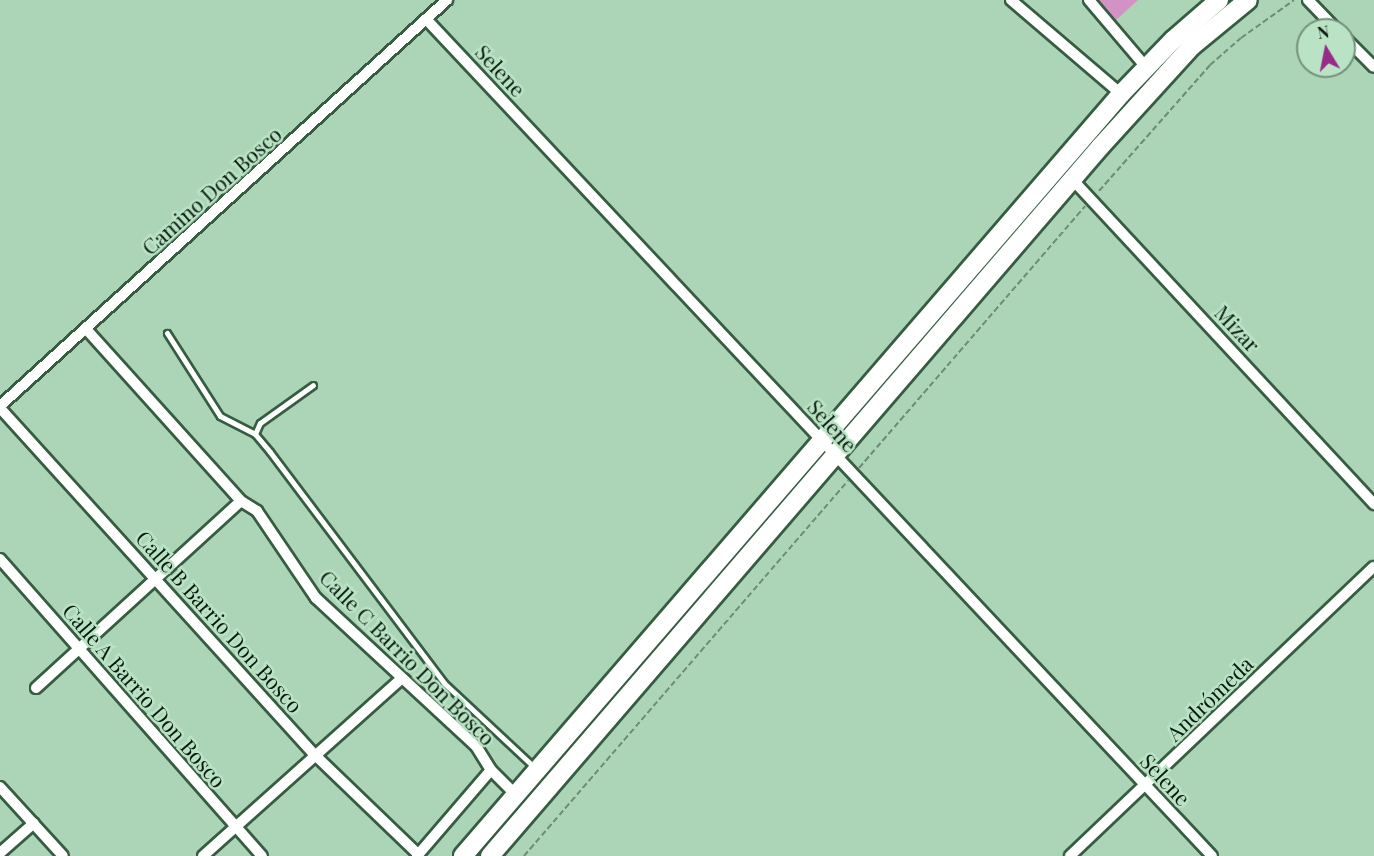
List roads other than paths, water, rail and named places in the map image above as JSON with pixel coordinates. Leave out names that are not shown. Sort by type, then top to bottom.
[{"type":"highway","points":[[463,856],[1145,66],[1219,0]]},
{"type":"highway","points":[[490,856],[1072,179],[1173,65],[1248,0]]},
{"type":"street","name":"Camino Don Bosco","points":[[0,407],[447,0]]},
{"type":"street","points":[[1011,0],[1121,94]]},
{"type":"street","points":[[1089,0],[1145,66]]},
{"type":"street","points":[[1308,0],[1325,18]]},
{"type":"street","name":"Selene","points":[[426,19],[1212,856]]},
{"type":"street","points":[[1356,49],[1374,68]]},
{"type":"street","name":"Mizar","points":[[1072,179],[1374,504]]},
{"type":"street","name":"Calle C Barrio Don Bosco","points":[[87,330],[241,501],[257,511],[316,598],[476,746],[491,770],[515,794]]},
{"type":"street","name":"Calle B Barrio Don Bosco","points":[[0,407],[316,756],[417,855]]},
{"type":"street","points":[[36,688],[241,501]]},
{"type":"street","name":"Calle A Barrio Don Bosco","points":[[0,560],[262,856]]},
{"type":"street","name":"Andrómeda","points":[[1070,856],[1374,567]]},
{"type":"street","points":[[203,856],[401,679]]},
{"type":"street","points":[[417,855],[491,770]]},
{"type":"street","points":[[0,787],[63,856]]},
{"type":"street","points":[[0,854],[34,823]]},
{"type":"lane","points":[[167,333],[220,416],[255,434],[444,683],[537,769]]},
{"type":"lane","points":[[255,434],[260,423],[313,385]]}]
